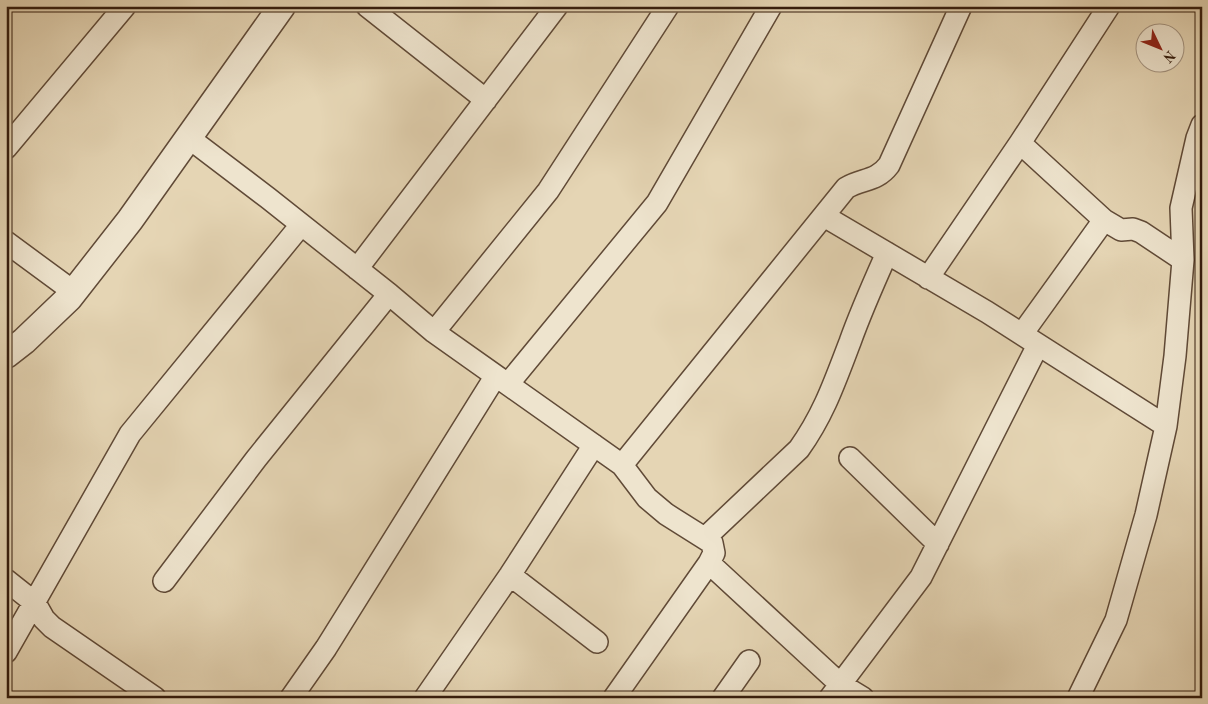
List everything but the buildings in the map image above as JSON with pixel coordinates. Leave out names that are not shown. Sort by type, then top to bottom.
[{"type":"street","points":[[6,148],[125,6]]},
{"type":"street","points":[[6,355],[24,341],[74,292],[130,220],[282,6]]},
{"type":"street","points":[[367,6],[486,100]]},
{"type":"street","points":[[434,332],[548,192],[668,6]]},
{"type":"street","points":[[291,698],[502,381],[657,203],[771,6]]},
{"type":"street","points":[[622,465],[846,188],[858,181],[882,174],[889,165],[961,6]]},
{"type":"street","points":[[928,278],[1020,143],[1109,6]]},
{"type":"street","points":[[357,269],[486,100],[553,8]]},
{"type":"street","points":[[1078,698],[1116,620],[1146,515],[1166,426],[1184,260],[1182,208],[1198,155],[1202,125]]},
{"type":"street","points":[[189,138],[268,198],[434,332],[622,465],[647,498],[666,514],[712,543],[714,553],[709,563],[614,698]]},
{"type":"street","points":[[1020,143],[1104,220],[1121,230],[1134,229],[1184,260]]},
{"type":"street","points":[[824,216],[1030,339],[1166,426]]},
{"type":"street","points":[[835,691],[920,577],[938,544],[1030,339],[1104,220]]},
{"type":"street","points":[[6,652],[130,434],[300,225]]},
{"type":"street","points":[[6,242],[74,292]]},
{"type":"street","points":[[705,538],[799,449],[811,432],[823,412],[867,297],[887,253]]},
{"type":"street","points":[[164,581],[261,451],[389,294]]},
{"type":"street","points":[[425,698],[510,575],[594,445]]},
{"type":"street","points":[[850,458],[938,544]]},
{"type":"street","points":[[709,563],[835,691],[863,698]]},
{"type":"street","points":[[510,575],[597,642]]},
{"type":"street","points":[[6,580],[35,604],[44,619],[52,627],[155,698]]},
{"type":"street","points":[[723,698],[749,661]]}]
